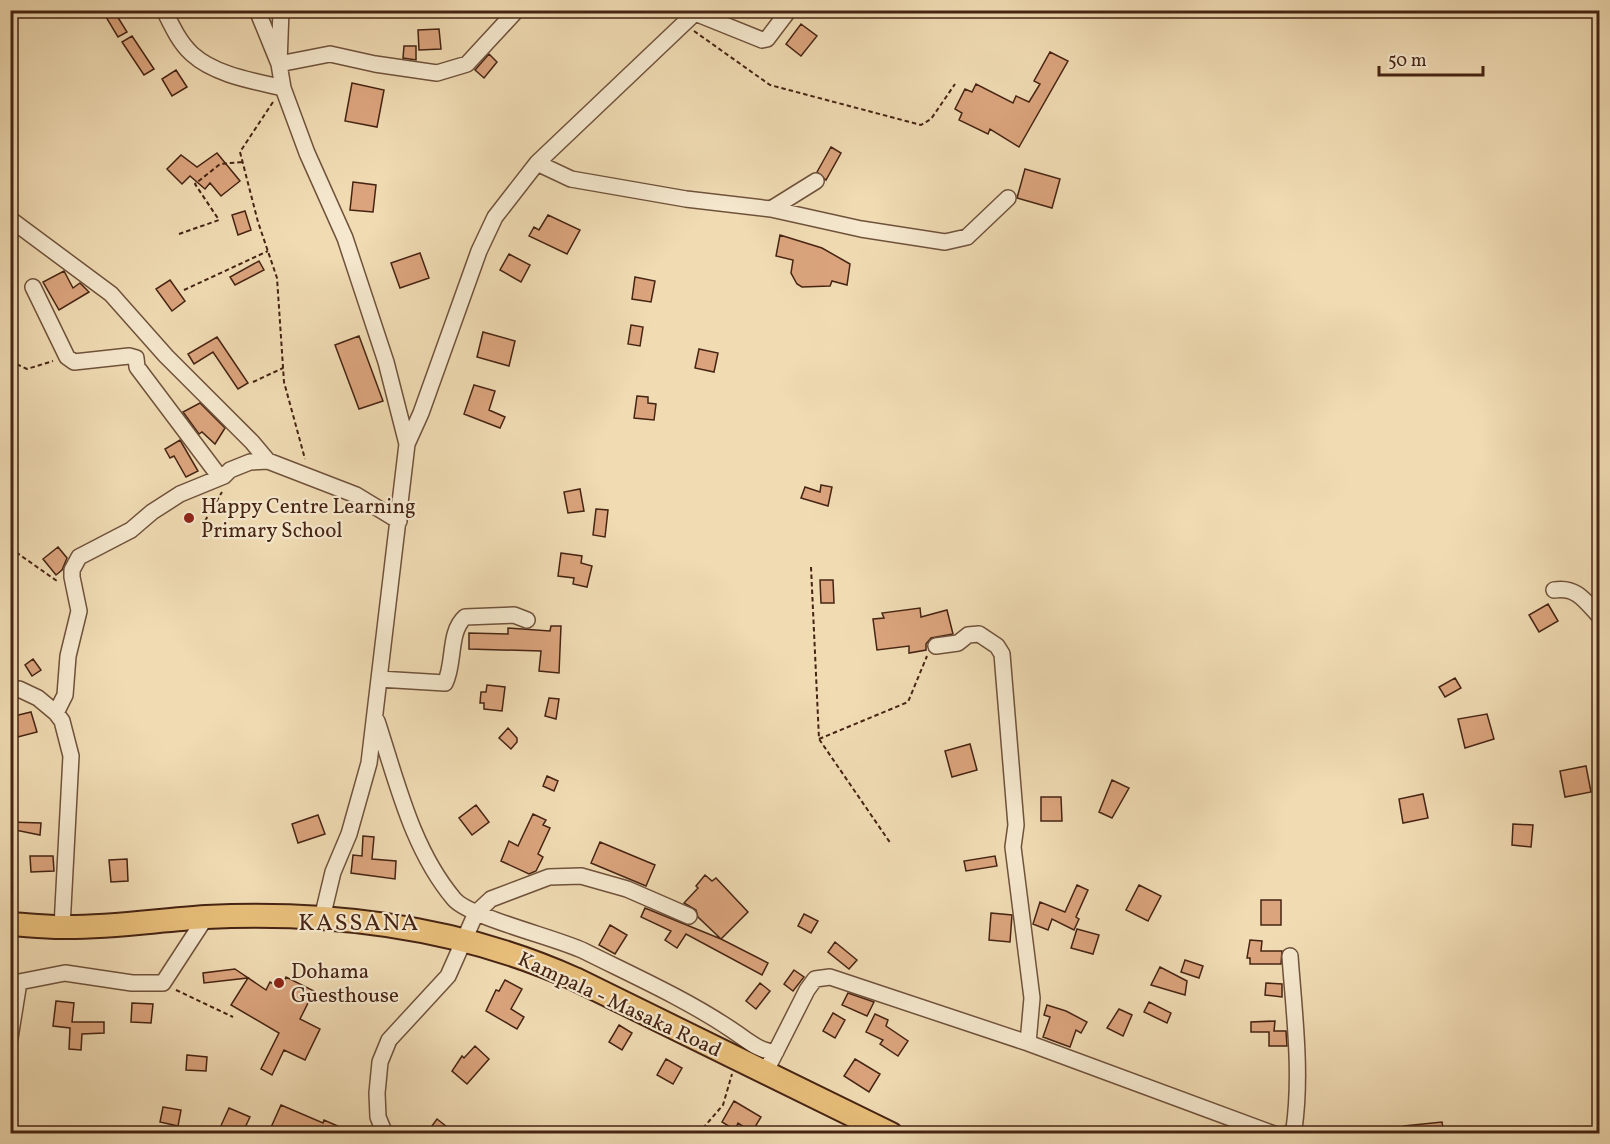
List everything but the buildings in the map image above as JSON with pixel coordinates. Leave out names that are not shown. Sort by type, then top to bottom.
[{"type":"main road","name":"Kampala - Masaka Road","points":[[10,924],[62,927],[206,917],[321,918],[380,923],[464,939],[531,960],[735,1057],[771,1062],[891,1134]]},
{"type":"street","points":[[164,10],[180,41],[192,55],[234,76],[283,88]]},
{"type":"street","points":[[257,10],[279,64]]},
{"type":"street","points":[[281,10],[279,64],[283,88],[307,153],[345,238],[386,362],[407,444]]},
{"type":"street","points":[[279,64],[330,54],[375,64],[437,73],[467,64],[517,10]]},
{"type":"street","points":[[321,918],[333,872],[349,834],[369,763],[407,444],[421,412],[479,251],[495,218],[537,163],[693,16],[762,40],[767,39],[789,10]]},
{"type":"street","points":[[537,163],[571,179],[686,199],[771,209],[861,230],[945,242],[967,237],[1008,198]]},
{"type":"street","points":[[771,209],[816,181]]},
{"type":"street","points":[[10,219],[111,294],[268,461]]},
{"type":"street","points":[[33,287],[67,357],[74,362],[129,356],[136,358],[137,367],[216,472],[221,472],[224,476]]},
{"type":"street","points":[[57,713],[65,694],[68,656],[78,611],[72,570],[79,557],[131,530],[152,512],[180,494],[224,476],[230,470],[250,462],[268,461],[356,495],[399,521]]},
{"type":"street","points":[[1554,590],[1565,588],[1578,594],[1599,617]]},
{"type":"street","points":[[379,679],[445,683],[460,621],[465,617],[514,615],[527,620]]},
{"type":"street","points":[[936,646],[958,643],[968,634],[979,634],[996,646],[1002,654],[1016,825],[1014,847],[1032,998],[1028,1043]]},
{"type":"street","points":[[10,691],[19,689],[38,698],[57,713],[62,721],[71,756],[62,927]]},
{"type":"street","points":[[376,716],[409,820],[455,901],[476,913],[578,948],[705,1012],[759,1049],[771,1062],[807,990],[815,979],[822,977],[1028,1043],[1274,1134]]},
{"type":"street","points":[[385,1134],[378,1117],[377,1093],[380,1062],[389,1040],[448,976],[476,913],[491,899],[549,877],[581,876],[627,888],[689,916]]},
{"type":"street","points":[[10,1038],[19,982],[65,973],[132,983],[163,983],[206,917]]},
{"type":"street","points":[[1288,1134],[1294,1129],[1296,1113],[1295,1036],[1290,956]]},
{"type":"path","points":[[693,16],[770,85],[921,125],[931,119],[955,84]]},
{"type":"path","points":[[283,88],[240,152],[277,278],[284,382],[309,476]]},
{"type":"path","points":[[179,234],[219,219],[195,184],[220,164],[242,162]]},
{"type":"path","points":[[184,290],[268,251]]},
{"type":"path","points":[[10,361],[27,369],[67,357]]},
{"type":"path","points":[[253,382],[283,368]]},
{"type":"path","points":[[10,548],[56,580],[73,584]]},
{"type":"path","points":[[811,567],[819,739],[891,844]]},
{"type":"path","points":[[819,739],[908,702],[928,655],[936,646]]},
{"type":"path","points":[[163,983],[233,1017]]},
{"type":"path","points":[[698,1134],[723,1105],[735,1057]]},
{"type":"place","name":"Happy Centre Learning Primary School","points":[[189,518]]},
{"type":"place","name":"Dohama Guesthouse","points":[[279,983]]},
{"type":"district","name":"KASSANA","points":[[359,922]]}]
